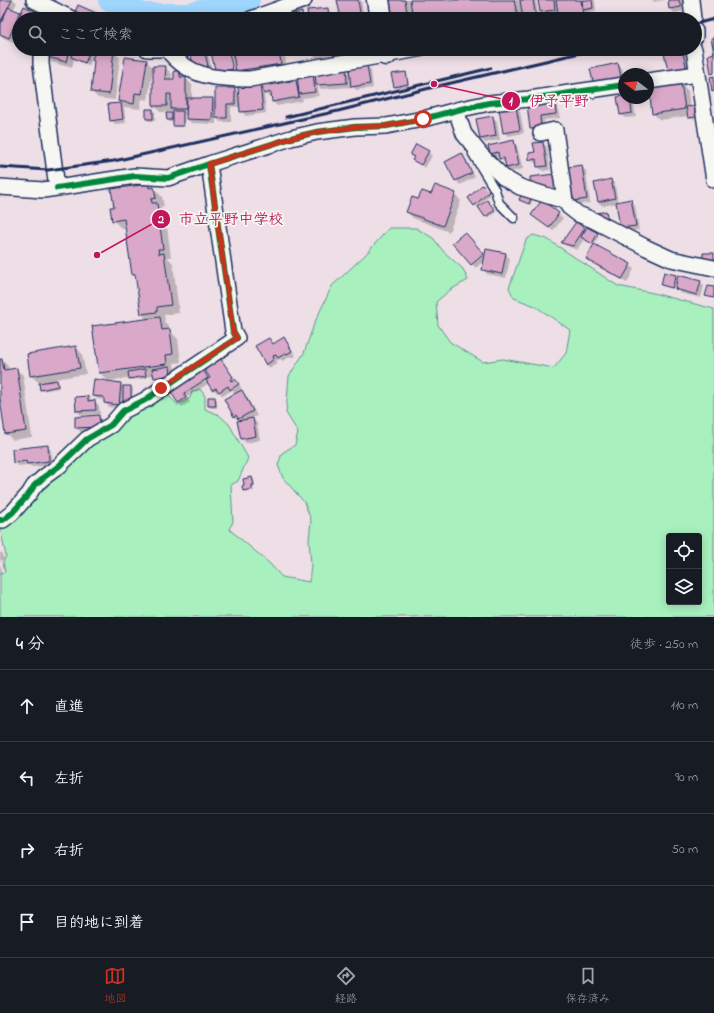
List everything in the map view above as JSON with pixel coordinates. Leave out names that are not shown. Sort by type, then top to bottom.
[{"type":"main road","points":[[378,0],[380,12]]},
{"type":"street","points":[[34,0],[46,12]]},
{"type":"street","points":[[271,12],[304,0]]},
{"type":"street","points":[[691,0],[692,12]]},
{"type":"street","points":[[41,56],[58,188]]},
{"type":"street","points":[[172,56],[175,60],[189,70],[209,76],[230,79],[250,79],[362,56]]},
{"type":"street","points":[[695,56],[697,74],[708,96],[714,180]]},
{"type":"street","points":[[654,80],[697,74]]},
{"type":"street","points":[[0,187],[43,190],[135,176],[168,178],[291,138],[317,132],[355,127],[386,126],[490,103],[530,99],[618,86]]},
{"type":"street","points":[[456,110],[464,134],[481,155],[503,177],[520,187],[565,201],[578,214],[671,259],[714,268]]},
{"type":"street","points":[[541,133],[554,130],[565,201]]},
{"type":"street","points":[[0,520],[3,520],[12,513],[34,486],[44,477],[59,466],[88,439],[111,425],[123,411],[145,400],[237,338],[233,331],[209,164]]},
{"type":"lane","points":[[468,138],[469,146],[495,190],[499,203],[514,218]]},
{"type":"green space","points":[[389,228],[416,228],[433,238],[443,251],[463,269],[468,280],[450,290],[436,302],[438,325],[450,342],[483,362],[503,359],[554,368],[566,353],[570,330],[535,306],[514,298],[509,288],[526,240],[533,235],[547,239],[618,286],[653,293],[714,309],[714,617],[0,617],[0,574],[5,572],[3,562],[6,556],[0,527],[16,515],[80,450],[166,393],[178,405],[190,398],[192,392],[200,389],[205,396],[205,409],[219,415],[229,424],[248,458],[238,481],[231,485],[233,522],[229,529],[269,563],[282,577],[309,582],[311,565],[309,540],[311,520],[304,502],[283,478],[278,465],[282,453],[295,445],[298,432],[286,413],[289,376],[304,353],[314,324],[332,286],[366,254]]},
{"type":"building","points":[[0,0],[12,0],[0,23]]},
{"type":"building","points":[[337,0],[358,0],[360,12],[340,12]]},
{"type":"building","points":[[386,0],[405,0],[407,12],[386,12]]},
{"type":"building","points":[[410,0],[514,0],[517,12],[412,12]]},
{"type":"building","points":[[520,0],[533,0],[535,12],[522,12]]},
{"type":"building","points":[[538,0],[554,0],[555,10],[540,12]]},
{"type":"building","points":[[556,0],[581,0],[583,12],[558,12]]},
{"type":"building","points":[[582,0],[592,0],[593,8],[583,10]]},
{"type":"building","points":[[668,0],[679,0],[681,7],[669,9]]},
{"type":"building","points":[[78,5],[94,12],[75,12]]},
{"type":"building","points":[[24,6],[37,12],[21,12]]},
{"type":"building","points":[[8,7],[20,12],[12,12],[12,31],[9,38],[0,34],[0,26]]},
{"type":"building","points":[[328,8],[328,12],[307,12],[307,10]]},
{"type":"building","points":[[711,38],[714,38],[714,53]]},
{"type":"building","points":[[714,53],[714,73],[711,74],[708,55]]},
{"type":"building","points":[[44,56],[67,56],[66,62]]},
{"type":"building","points":[[71,56],[88,56],[85,63]]},
{"type":"building","points":[[93,56],[113,56],[109,94],[91,92],[94,61],[92,60]]},
{"type":"building","points":[[191,56],[206,56],[208,66],[199,68],[193,63]]},
{"type":"building","points":[[212,56],[230,56],[233,69],[216,73]]},
{"type":"building","points":[[233,56],[280,56],[281,64],[236,71]]},
{"type":"building","points":[[665,56],[684,56],[687,70],[669,75]]},
{"type":"building","points":[[125,57],[147,60],[142,94],[135,93],[134,104],[118,101]]},
{"type":"building","points":[[618,63],[618,82],[594,86],[590,69]]},
{"type":"building","points":[[367,65],[370,84],[351,87],[349,68]]},
{"type":"building","points":[[153,66],[166,66],[165,79],[174,79],[174,71],[180,71],[180,77],[186,77],[186,109],[171,109],[171,94],[167,94],[167,106],[153,106]]},
{"type":"building","points":[[346,68],[347,83],[316,85],[315,70]]},
{"type":"building","points":[[313,72],[315,92],[299,94],[297,74]]},
{"type":"building","points":[[406,72],[408,84],[394,87],[391,74]]},
{"type":"building","points":[[714,76],[714,91],[712,92],[710,77]]},
{"type":"building","points":[[269,79],[270,85],[296,80],[299,97],[272,102],[271,92],[264,94],[261,81]]},
{"type":"building","points":[[681,83],[685,109],[652,114],[651,104],[654,104],[654,87]]},
{"type":"building","points":[[260,84],[263,110],[240,112],[238,86]]},
{"type":"building","points":[[215,88],[235,88],[235,104],[227,104],[227,118],[215,118]]},
{"type":"building","points":[[187,98],[213,98],[212,120],[186,119]]},
{"type":"building","points":[[555,101],[556,114],[540,116],[541,128],[530,129],[527,104]]},
{"type":"building","points":[[121,103],[123,119],[110,121],[108,104]]},
{"type":"building","points":[[618,104],[631,104],[632,113],[620,115]]},
{"type":"building","points":[[516,106],[520,130],[503,133],[499,109]]},
{"type":"building","points":[[694,106],[696,117],[688,118],[686,107]]},
{"type":"building","points":[[146,109],[153,109],[153,119],[146,119]]},
{"type":"building","points":[[173,111],[183,111],[183,126],[173,126]]},
{"type":"building","points":[[166,113],[172,113],[172,120],[167,120]]},
{"type":"building","points":[[493,116],[496,136],[480,139],[476,119]]},
{"type":"building","points":[[514,140],[519,165],[506,168],[504,158],[499,159],[498,152],[490,154],[488,146]]},
{"type":"building","points":[[543,142],[547,166],[537,167],[536,159],[529,160],[529,153],[535,152],[533,143]]},
{"type":"building","points":[[416,144],[429,151],[421,165],[412,160],[414,157],[410,155]]},
{"type":"building","points":[[462,153],[472,173],[455,181],[445,162]]},
{"type":"building","points":[[582,165],[587,199],[567,202],[562,168]]},
{"type":"building","points":[[555,174],[557,192],[545,193],[544,186],[531,187],[530,177]]},
{"type":"building","points":[[611,179],[615,198],[598,202],[594,183]]},
{"type":"building","points":[[149,184],[149,188],[154,187],[156,198],[151,199],[152,203],[157,203],[163,249],[158,249],[159,254],[164,253],[171,305],[157,307],[157,312],[141,314],[135,274],[132,275],[124,219],[112,221],[110,207],[114,207],[111,189]]},
{"type":"building","points":[[435,185],[456,193],[443,226],[406,212],[412,197],[418,199],[422,191],[431,194]]},
{"type":"building","points":[[482,185],[489,192],[474,206],[468,198]]},
{"type":"building","points":[[521,195],[531,198],[529,204],[519,200]]},
{"type":"building","points":[[631,199],[636,226],[620,228],[616,202]]},
{"type":"building","points":[[487,200],[495,210],[485,217],[478,207]]},
{"type":"building","points":[[542,200],[559,213],[549,228],[531,215]]},
{"type":"building","points":[[606,211],[608,220],[599,221],[597,213]]},
{"type":"building","points":[[576,222],[585,228],[573,246],[561,243]]},
{"type":"building","points":[[587,227],[598,233],[592,244],[581,237]]},
{"type":"building","points":[[465,232],[484,254],[471,265],[452,243]]},
{"type":"building","points":[[594,244],[631,264],[622,279],[586,259]]},
{"type":"building","points":[[486,249],[506,253],[502,274],[482,270]]},
{"type":"building","points":[[703,253],[714,253],[714,262],[703,262]]},
{"type":"building","points":[[664,272],[676,275],[672,288],[661,285]]},
{"type":"building","points":[[678,275],[701,281],[697,295],[675,289]]},
{"type":"building","points":[[708,286],[714,287],[714,298],[705,296]]},
{"type":"building","points":[[160,317],[162,330],[170,329],[173,354],[166,355],[167,364],[99,373],[92,326]]},
{"type":"building","points":[[284,337],[292,351],[278,358],[276,355],[273,356],[274,359],[266,365],[255,346],[269,338],[273,344]]},
{"type":"building","points":[[76,346],[80,368],[30,376],[27,354]]},
{"type":"building","points":[[219,356],[233,377],[230,379],[231,381],[235,379],[239,384],[230,390],[228,386],[219,392],[216,388],[212,390],[206,380],[210,378],[203,367]]},
{"type":"building","points":[[0,359],[2,359],[4,370],[17,368],[26,431],[5,434],[0,398]]},
{"type":"building","points":[[170,366],[171,375],[154,378],[152,369]]},
{"type":"building","points":[[202,368],[208,378],[184,393],[186,398],[178,403],[169,389]]},
{"type":"building","points":[[145,369],[146,376],[129,379],[128,372]]},
{"type":"building","points":[[94,379],[121,383],[119,405],[104,403],[104,397],[92,396]]},
{"type":"building","points":[[57,380],[58,386],[40,390],[39,383]]},
{"type":"building","points":[[123,386],[131,386],[131,402],[123,402]]},
{"type":"building","points":[[242,390],[253,411],[238,419],[236,415],[234,417],[224,399]]},
{"type":"building","points":[[88,396],[88,401],[95,400],[96,410],[76,411],[75,397]]},
{"type":"building","points":[[208,397],[215,397],[216,406],[208,406]]},
{"type":"building","points":[[99,415],[100,427],[75,428],[75,417]]},
{"type":"building","points":[[253,418],[256,436],[241,439],[237,421]]},
{"type":"building","points":[[48,445],[49,461],[27,464],[26,461],[13,463],[12,449]]},
{"type":"building","points":[[252,477],[254,485],[252,485],[252,489],[243,491],[243,479]]},
{"type":"waterway","points":[[110,0],[136,12]]},
{"type":"waterway","points":[[201,12],[248,0]]},
{"type":"railway","points":[[702,22],[714,19]]},
{"type":"railway","points":[[0,167],[48,170],[114,161],[338,111],[567,56]]},
{"type":"railway","points":[[286,117],[491,68]]},
{"type":"cycle path","points":[[209,164],[291,138],[317,132],[355,127],[386,126],[423,119],[489,103],[529,99],[618,86]]},
{"type":"cycle path","points":[[0,520],[3,520],[12,513],[34,486],[44,477],[59,466],[87,439],[111,425],[123,411],[145,400],[237,338],[233,331],[209,164],[168,178],[135,176],[57,188]]},
{"type":"place","name":"伊予平野","points":[[434,84]]},
{"type":"place","name":"市立平野中学校","points":[[97,255]]},
{"type":"route","points":[[161,388],[237,338],[233,331],[209,164],[291,138],[317,132],[355,127],[386,126],[423,119]]}]
